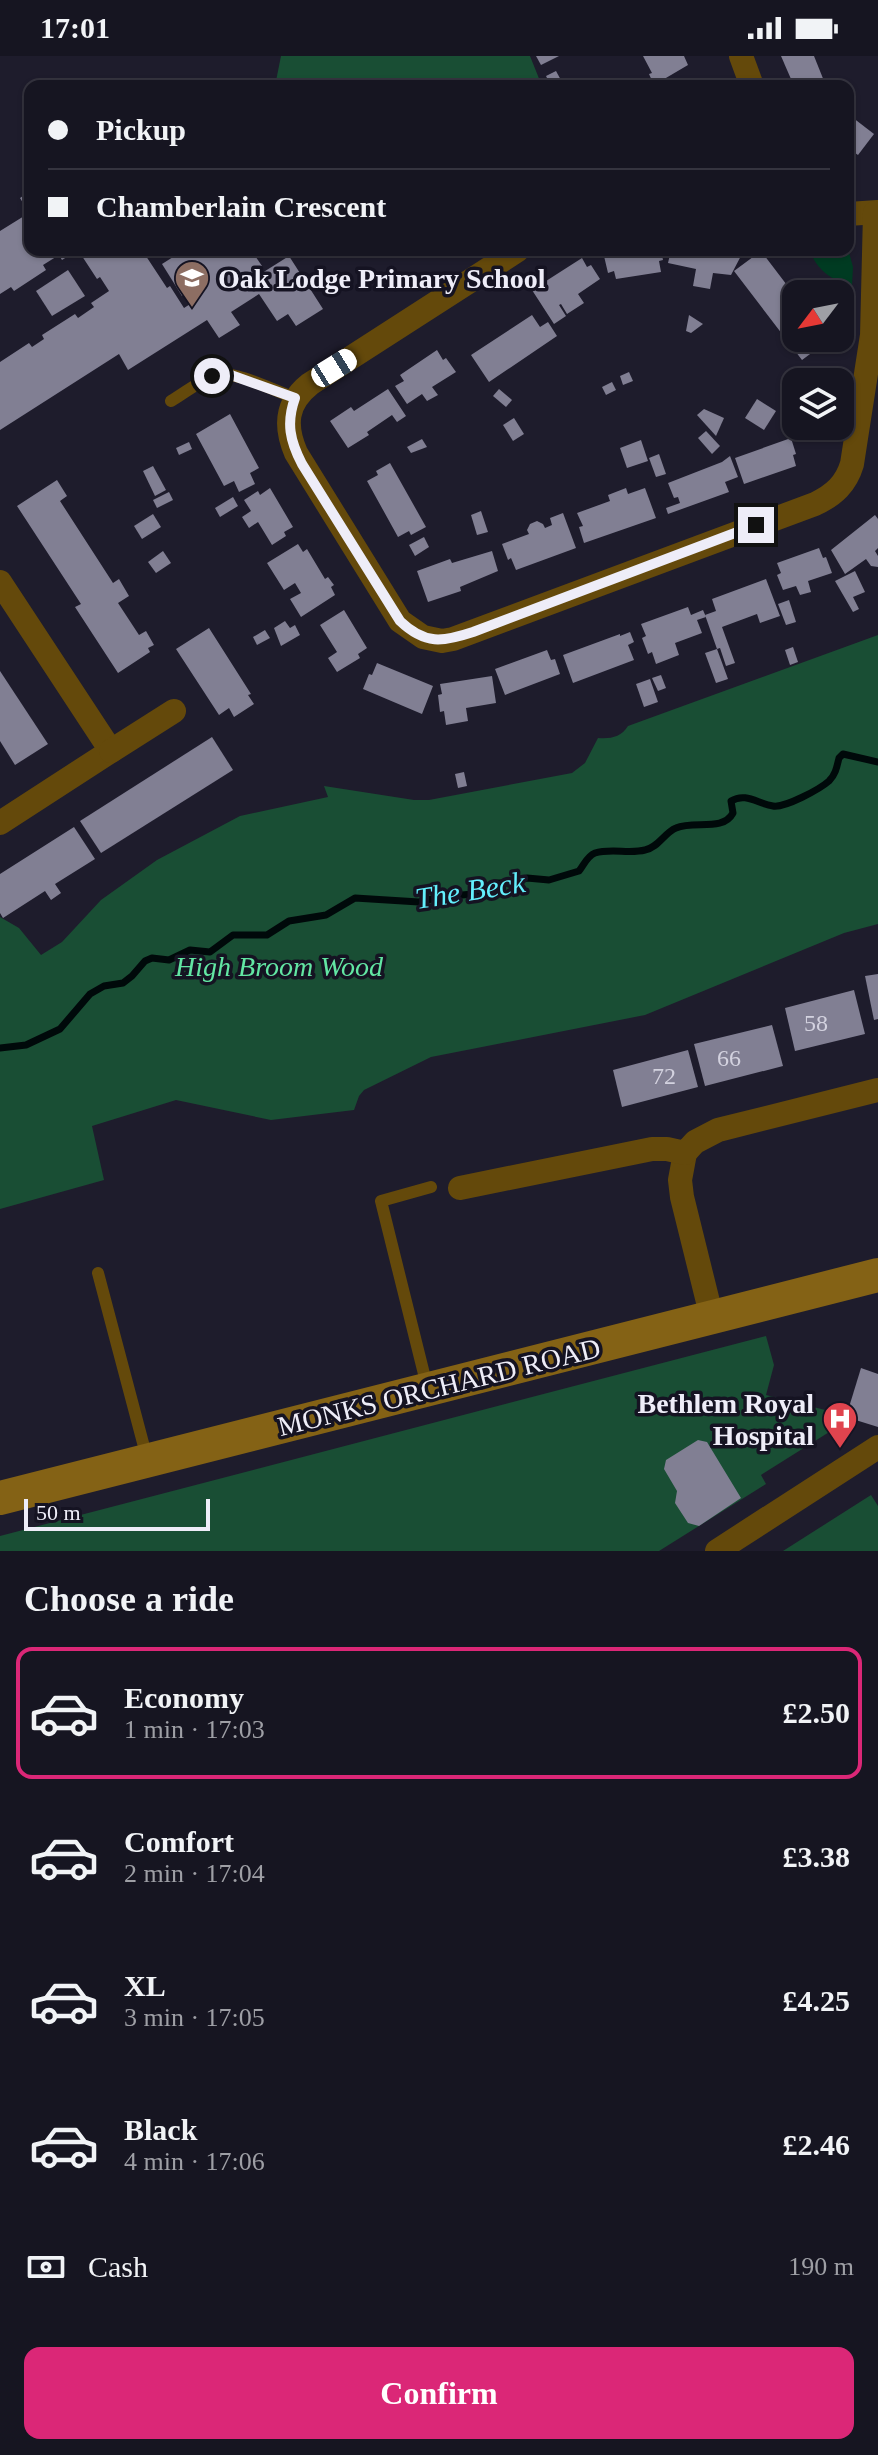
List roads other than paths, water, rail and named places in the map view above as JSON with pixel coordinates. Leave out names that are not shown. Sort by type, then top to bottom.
[{"type":"street","points":[[741,56],[750,80]]},
{"type":"street","points":[[492,257],[310,384],[295,398],[289,422],[292,443],[302,464],[384,599],[400,621],[415,633],[432,640],[453,639],[815,504],[839,489],[852,464],[869,365],[874,297],[876,212],[854,214]]},
{"type":"street","points":[[0,582],[111,751]]},
{"type":"street","points":[[0,823],[174,711]]},
{"type":"street","points":[[712,1318],[682,1197],[680,1180],[685,1153],[695,1142],[718,1130],[878,1090]]},
{"type":"street","points":[[460,1188],[652,1149],[685,1153]]},
{"type":"street","name":"MONKS ORCHARD ROAD","points":[[0,1498],[874,1280]]},
{"type":"street","points":[[717,1551],[878,1447]]},
{"type":"lane","points":[[171,401],[220,374],[228,374],[295,398]]},
{"type":"lane","points":[[428,1390],[381,1201],[431,1187]]},
{"type":"lane","points":[[98,1273],[148,1461]]},
{"type":"waterway","name":"The Beck","points":[[0,1048],[26,1045],[60,1029],[90,994],[104,986],[123,983],[152,958],[169,960],[190,950],[210,952],[233,935],[267,935],[289,921],[326,915],[355,898],[419,902],[473,894],[495,883],[511,883],[527,878],[549,880],[579,871],[595,853],[645,850],[676,828],[722,822],[733,813],[731,801],[736,799],[747,798],[773,806],[794,801],[829,781],[843,754],[878,762]]},
{"type":"place","name":"Oak Lodge Primary School","points":[[192,309]]},
{"type":"place","name":"Bethlem Royal Hospital","points":[[840,1450]]},
{"type":"park label","name":"High Broom Wood","points":[[279,966]]}]
